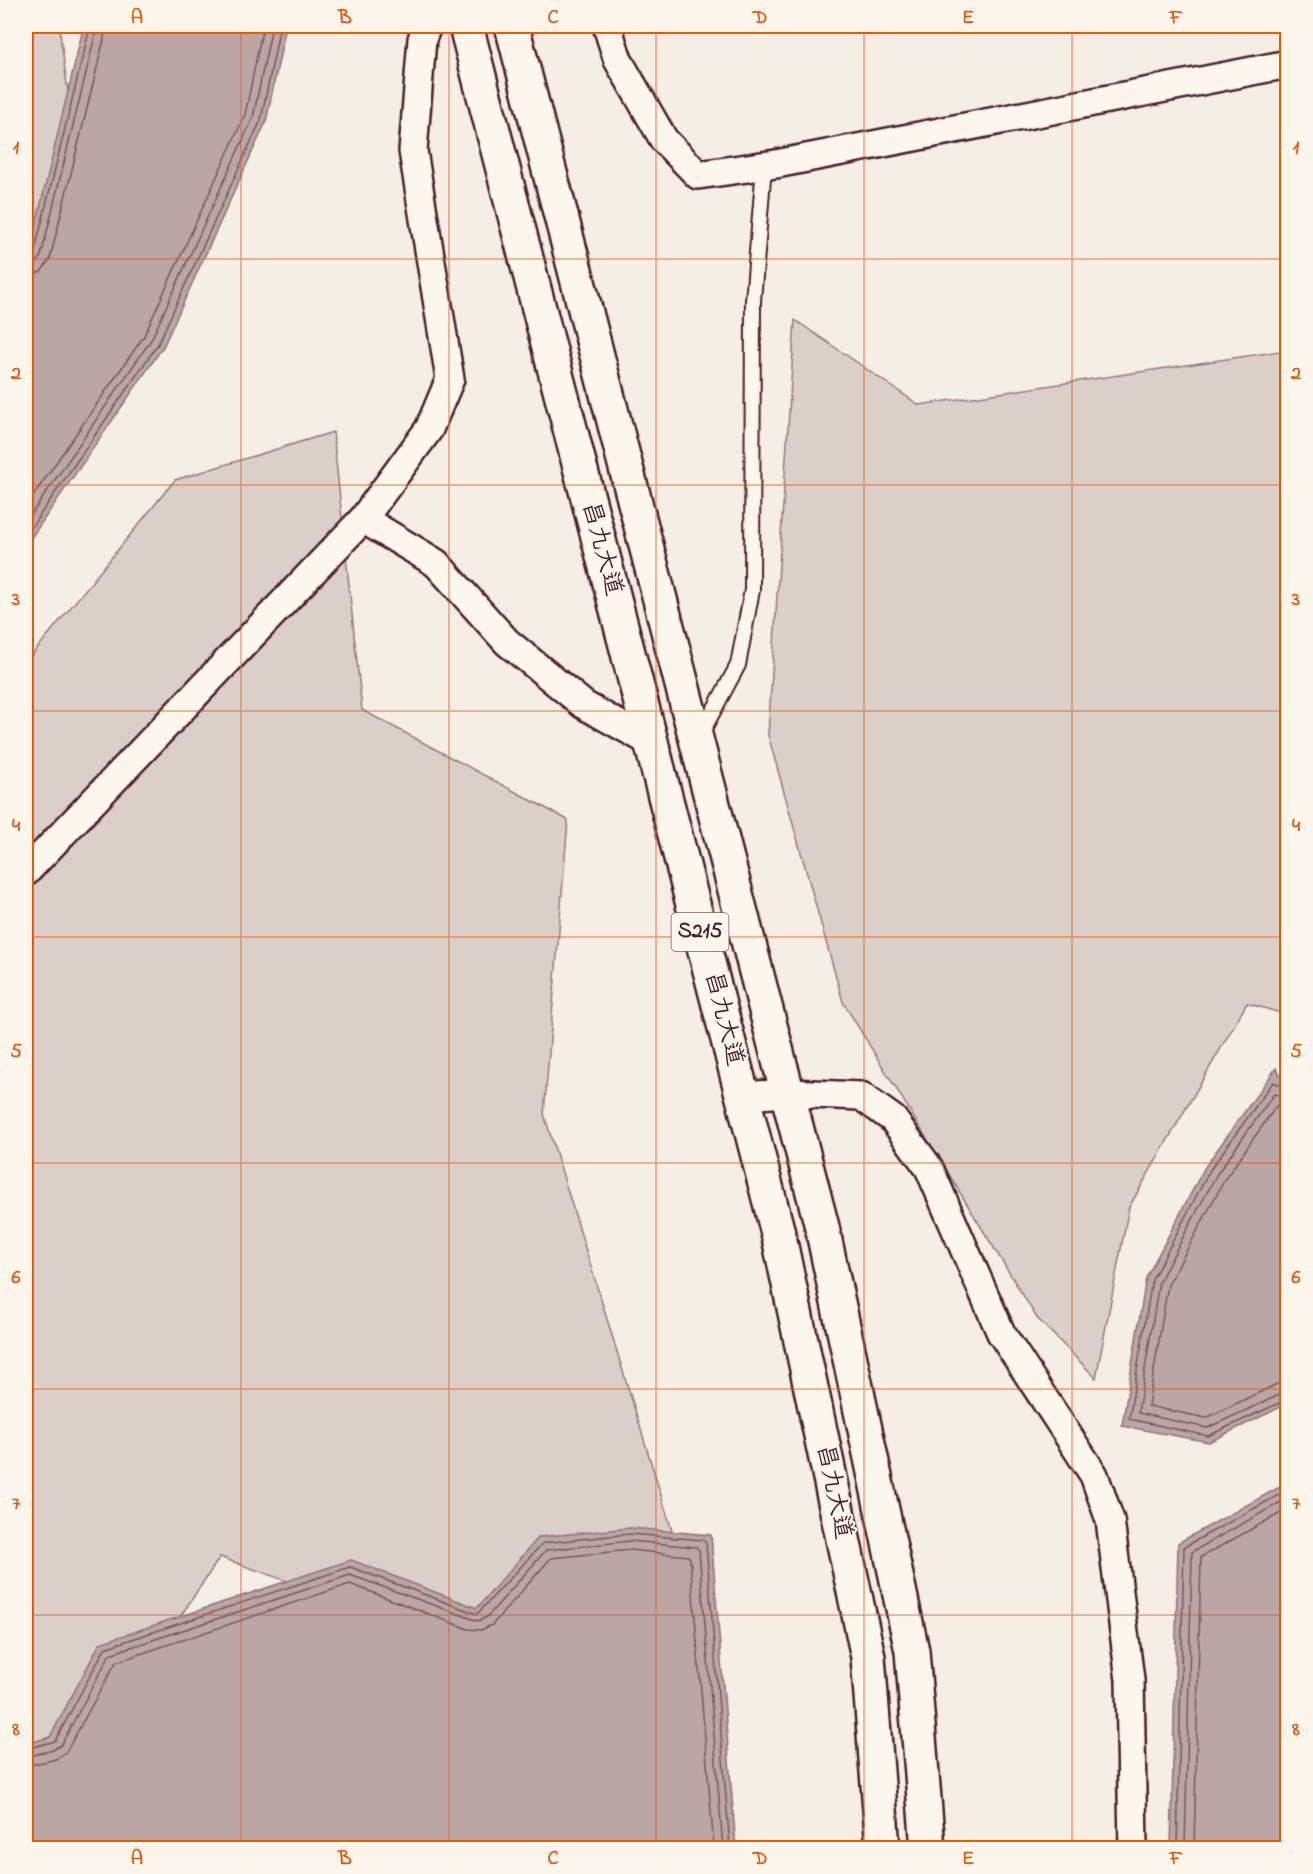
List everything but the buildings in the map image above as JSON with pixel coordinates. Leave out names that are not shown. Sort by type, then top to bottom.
[{"type":"highway","name":"昌九大道","points":[[466,26],[779,1237],[868,1657],[883,1848]]},
{"type":"highway","name":"昌九大道","points":[[512,26],[825,1239],[912,1651],[928,1848]]},
{"type":"street","points":[[26,872],[363,519],[429,429],[450,379],[413,151],[422,39],[427,26]]},
{"type":"street","points":[[606,26],[618,60],[664,140],[698,175],[764,165],[1287,64]]},
{"type":"street","points":[[363,519],[436,563],[507,642],[584,705],[652,743]]},
{"type":"street","points":[[743,1096],[788,1093],[861,1096],[893,1119],[929,1168],[1001,1333],[1094,1475],[1110,1520],[1130,1680],[1133,1848]]},
{"type":"lane","points":[[697,742],[738,665],[752,590],[753,301],[764,165]]},
{"type":"shaded area","points":[[26,26],[59,26],[78,165],[26,264]]},
{"type":"shaded area","points":[[795,320],[919,405],[1287,350],[1287,1015],[1247,1003],[1129,1207],[1096,1378],[1037,1318],[843,1002],[768,735]]},
{"type":"shaded area","points":[[333,432],[362,710],[568,820],[544,1114],[673,1534],[479,1650],[220,1557],[26,1848],[26,662],[175,480]]},
{"type":"water","points":[[81,26],[286,26],[266,122],[163,347],[26,545],[26,266],[82,33]]},
{"type":"water","points":[[1276,1068],[1288,1086],[1287,1404],[1209,1442],[1122,1426],[1146,1278],[1205,1167]]},
{"type":"water","points":[[1287,1483],[1287,1848],[1171,1848],[1178,1543]]},
{"type":"water","points":[[630,1528],[711,1535],[736,1848],[428,1848],[414,1846],[398,1848],[26,1848],[26,1744],[50,1737],[100,1643],[351,1560],[477,1608],[539,1537]]}]
